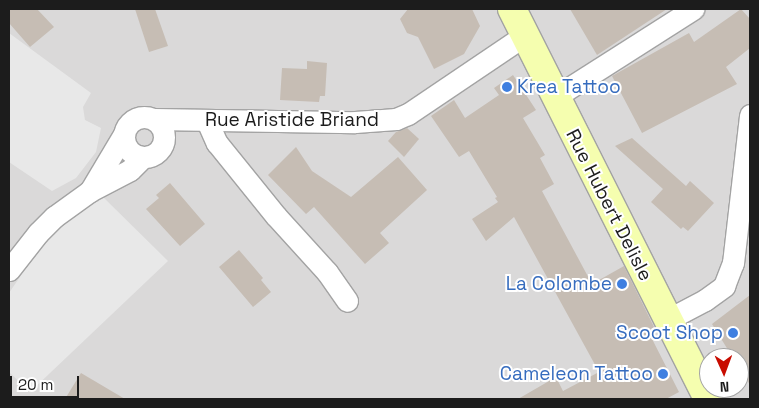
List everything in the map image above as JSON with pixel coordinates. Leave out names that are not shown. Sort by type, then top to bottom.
[{"type":"main road","name":"Rue Hubert Delisle","points":[[512,9],[555,98],[708,399]]},
{"type":"street","points":[[555,98],[693,9]]},
{"type":"street","name":"Rue Aristide Briand","points":[[90,191],[124,134],[129,122],[135,118],[148,117],[154,119],[207,121],[355,122],[396,118],[408,114],[525,35]]},
{"type":"street","points":[[667,320],[705,300],[724,286],[733,263],[750,115]]},
{"type":"street","name":"Rue Aristide Briand","points":[[9,270],[38,233],[54,217],[90,191],[130,170],[143,157],[156,153],[163,142],[163,129],[154,119]]},
{"type":"street","points":[[207,121],[217,143],[276,216],[327,272],[347,301]]},
{"type":"street","points":[[124,134],[126,147],[137,156],[143,157]]},
{"type":"shaded area","points":[[9,9],[750,9],[750,399],[9,399]]},
{"type":"shaded area","points":[[9,33],[91,93],[83,107],[85,120],[101,128],[96,152],[76,178],[52,191],[9,162]]},
{"type":"shaded area","points":[[101,195],[168,261],[30,392],[9,372],[9,293],[56,224]]},
{"type":"building","points":[[9,9],[37,9],[54,27],[30,47],[9,23]]},
{"type":"building","points":[[135,9],[155,9],[168,46],[149,52]]},
{"type":"building","points":[[408,9],[472,9],[480,26],[464,54],[434,69],[418,37],[407,33],[400,19]]},
{"type":"building","points":[[570,9],[667,9],[597,55]]},
{"type":"building","points":[[741,9],[750,19],[750,48],[726,67],[737,84],[642,133],[612,76],[689,33],[694,42]]},
{"type":"building","points":[[307,61],[327,63],[325,96],[320,96],[319,102],[280,100],[282,68],[307,69]]},
{"type":"building","points":[[513,75],[536,110],[523,118],[545,155],[540,158],[554,184],[542,191],[592,284],[624,266],[654,327],[648,331],[679,392],[666,399],[518,399],[556,377],[563,391],[599,372],[514,217],[486,241],[472,219],[498,202],[495,198],[497,197],[469,151],[459,157],[431,116],[454,100],[465,118],[499,95],[494,88]]},
{"type":"building","points":[[407,128],[419,139],[404,157],[388,141],[396,132]]},
{"type":"building","points":[[632,138],[686,186],[690,181],[714,203],[688,231],[683,227],[681,229],[651,202],[663,189],[615,146]]},
{"type":"building","points":[[296,147],[312,171],[351,197],[398,157],[427,190],[380,233],[389,243],[365,264],[314,207],[306,214],[268,175]]},
{"type":"building","points":[[170,183],[205,224],[180,246],[146,209],[159,198],[156,195]]},
{"type":"building","points":[[239,250],[263,278],[261,280],[271,292],[253,307],[219,267]]},
{"type":"building","points":[[750,295],[750,385],[749,348],[727,348],[712,324]]},
{"type":"building","points":[[81,373],[125,399],[65,399]]},
{"type":"place","name":"Krea Tattoo","points":[[507,87]]},
{"type":"place","name":"La Colombe","points":[[622,284]]},
{"type":"place","name":"Scoot Shop","points":[[733,333]]},
{"type":"place","name":"Cameleon Tattoo","points":[[663,374]]}]
